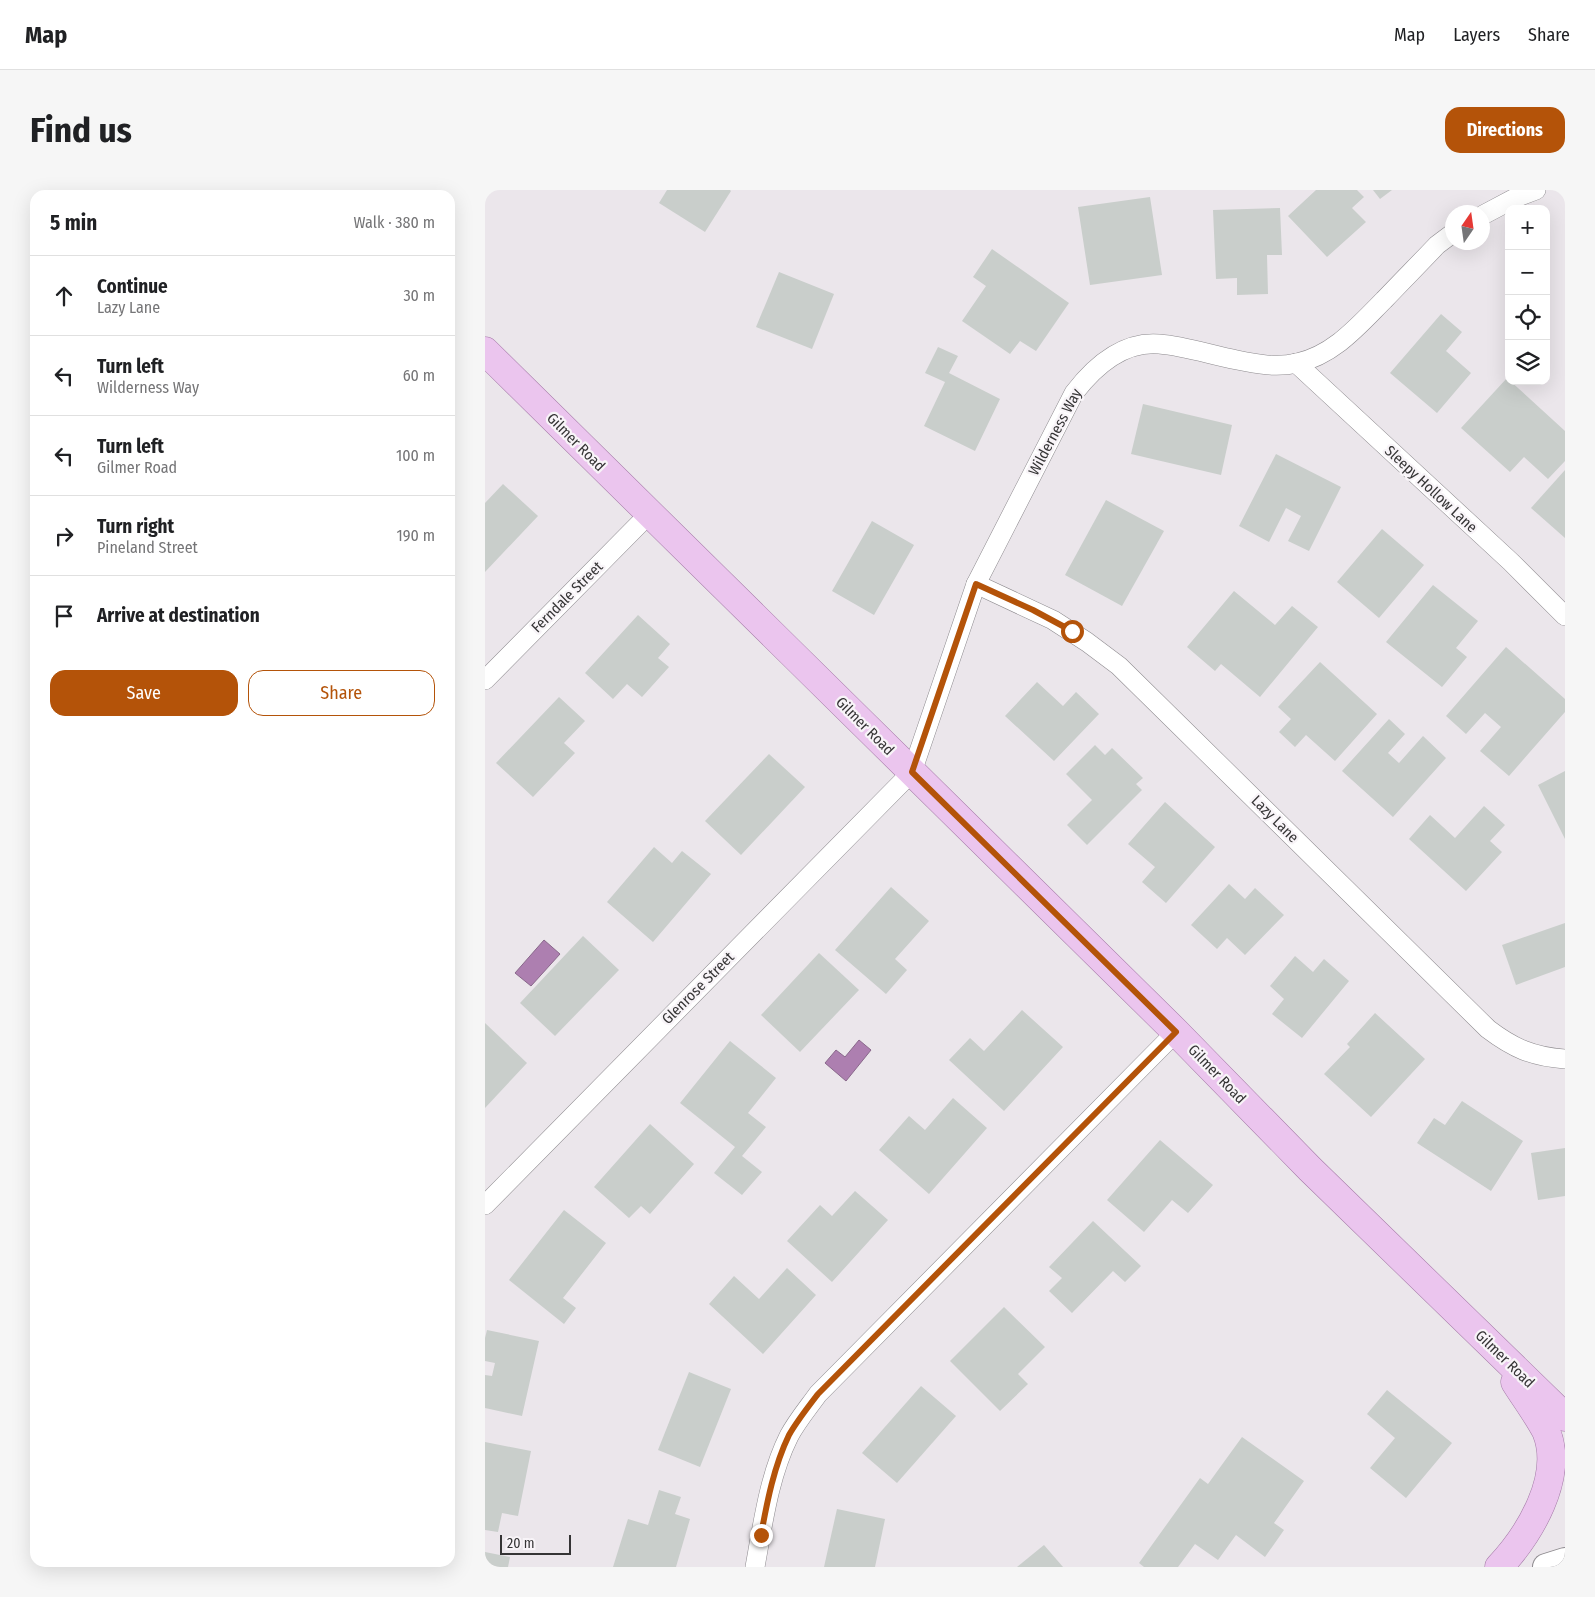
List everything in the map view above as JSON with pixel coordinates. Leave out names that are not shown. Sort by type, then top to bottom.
[{"type":"main road","name":"Gilmer Road","points":[[485,351],[1176,1032],[1311,1169],[1565,1417]]},
{"type":"main road","points":[[1493,1347],[1546,1432],[1551,1446],[1552,1457],[1549,1482],[1538,1513],[1516,1547],[1499,1567]]},
{"type":"main road","points":[[1546,1567],[1565,1561]]},
{"type":"street","points":[[1490,211],[1515,198],[1536,190]]},
{"type":"street","name":"Wilderness Way","points":[[912,772],[976,584],[1074,393],[1090,373],[1109,357],[1131,348],[1157,343],[1250,363],[1282,365],[1297,363],[1323,353],[1347,338],[1437,245],[1445,240]]},
{"type":"street","name":"Sleepy Hollow Lane","points":[[1297,363],[1511,562],[1565,616]]},
{"type":"street","name":"Ferndale Street","points":[[485,680],[649,514]]},
{"type":"street","name":"Lazy Lane","points":[[976,584],[1053,620],[1113,662],[1136,681],[1488,1029],[1517,1048],[1535,1056],[1565,1059]]},
{"type":"street","name":"Glenrose Street","points":[[485,1204],[912,772]]},
{"type":"street","points":[[755,1567],[769,1494],[781,1454],[790,1435],[818,1394],[1176,1032]]},
{"type":"shaded area","points":[[544,940],[560,954],[531,986],[515,973]]},
{"type":"shaded area","points":[[859,1040],[871,1050],[846,1081],[825,1063],[836,1050],[845,1057]]},
{"type":"building","points":[[667,190],[731,191],[705,232],[659,203]]},
{"type":"building","points":[[1316,190],[1357,190],[1364,197],[1352,208],[1366,222],[1327,257],[1288,216]]},
{"type":"building","points":[[1373,190],[1392,190],[1380,199]]},
{"type":"building","points":[[1150,197],[1162,275],[1090,285],[1078,207]]},
{"type":"building","points":[[1280,208],[1282,255],[1267,255],[1268,294],[1237,295],[1237,278],[1216,279],[1213,210]]},
{"type":"building","points":[[992,249],[1069,303],[1036,351],[1020,341],[1010,354],[962,321],[986,286],[973,277]]},
{"type":"building","points":[[779,272],[834,294],[812,349],[756,327]]},
{"type":"building","points":[[1441,314],[1462,332],[1446,351],[1471,373],[1437,413],[1390,373]]},
{"type":"building","points":[[938,347],[958,356],[949,373],[1000,399],[975,451],[924,426],[945,382],[925,373]]},
{"type":"building","points":[[1505,380],[1505,385],[1515,385],[1565,431],[1565,461],[1548,479],[1524,457],[1510,472],[1461,428]]},
{"type":"building","points":[[1143,404],[1232,425],[1221,475],[1131,454]]},
{"type":"building","points":[[1276,454],[1341,487],[1309,551],[1288,541],[1301,516],[1286,508],[1269,542],[1239,526]]},
{"type":"building","points":[[1565,470],[1565,538],[1531,508]]},
{"type":"building","points":[[503,484],[538,516],[485,572],[485,503]]},
{"type":"building","points":[[1106,500],[1164,531],[1122,606],[1065,575]]},
{"type":"building","points":[[872,521],[914,545],[874,615],[832,591]]},
{"type":"building","points":[[1382,529],[1424,565],[1379,618],[1337,582]]},
{"type":"building","points":[[1433,585],[1478,621],[1456,648],[1467,657],[1442,687],[1386,642]]},
{"type":"building","points":[[1234,591],[1275,625],[1292,606],[1318,627],[1260,697],[1221,664],[1215,671],[1187,647]]},
{"type":"building","points":[[638,615],[670,644],[658,658],[669,667],[642,697],[627,684],[613,699],[585,673]]},
{"type":"building","points":[[1506,647],[1565,699],[1565,712],[1509,776],[1480,751],[1501,727],[1485,713],[1466,734],[1446,716]]},
{"type":"building","points":[[1320,662],[1377,714],[1335,761],[1306,735],[1295,747],[1279,732],[1291,719],[1278,707]]},
{"type":"building","points":[[1037,682],[1063,706],[1076,692],[1099,714],[1054,761],[1005,716]]},
{"type":"building","points":[[559,697],[585,721],[564,743],[575,753],[533,797],[496,763]]},
{"type":"building","points":[[1389,719],[1405,734],[1388,753],[1399,763],[1423,736],[1446,758],[1393,817],[1342,771]]},
{"type":"building","points":[[1095,745],[1105,755],[1112,748],[1143,778],[1136,784],[1142,790],[1087,845],[1067,825],[1092,800],[1066,774]]},
{"type":"building","points":[[769,754],[805,787],[741,855],[705,821]]},
{"type":"building","points":[[1565,771],[1565,839],[1538,785]]},
{"type":"building","points":[[1165,802],[1215,847],[1166,903],[1142,882],[1155,867],[1128,844]]},
{"type":"building","points":[[1484,806],[1505,825],[1490,841],[1502,852],[1466,891],[1409,839],[1430,815],[1455,838]]},
{"type":"building","points":[[654,847],[672,863],[682,851],[711,874],[653,942],[607,902]]},
{"type":"building","points":[[1229,884],[1245,899],[1255,888],[1284,915],[1245,955],[1227,938],[1217,949],[1191,925]]},
{"type":"building","points":[[891,887],[929,921],[895,959],[907,970],[886,994],[835,950]]},
{"type":"building","points":[[1565,923],[1565,967],[1516,985],[1502,945]]},
{"type":"building","points":[[583,936],[619,970],[555,1036],[520,1003]]},
{"type":"building","points":[[819,953],[859,990],[800,1052],[761,1015]]},
{"type":"building","points":[[1295,956],[1313,972],[1324,959],[1349,981],[1302,1038],[1272,1014],[1284,999],[1270,986]]},
{"type":"building","points":[[1022,1010],[1063,1047],[1004,1111],[949,1060],[970,1038],[984,1051]]},
{"type":"building","points":[[1375,1013],[1425,1059],[1371,1117],[1324,1074],[1350,1047],[1347,1044]]},
{"type":"building","points":[[485,1023],[527,1063],[485,1108]]},
{"type":"building","points":[[730,1041],[776,1078],[748,1113],[766,1127],[742,1156],[762,1172],[742,1195],[714,1173],[735,1147],[680,1103]]},
{"type":"building","points":[[953,1098],[987,1128],[929,1194],[879,1150],[909,1116],[925,1130]]},
{"type":"building","points":[[1462,1101],[1523,1141],[1491,1191],[1417,1143],[1434,1118],[1445,1125]]},
{"type":"building","points":[[650,1124],[694,1164],[650,1214],[641,1206],[629,1218],[594,1187]]},
{"type":"building","points":[[1160,1140],[1213,1185],[1188,1213],[1172,1200],[1144,1232],[1107,1200]]},
{"type":"building","points":[[1565,1148],[1565,1196],[1538,1200],[1531,1153]]},
{"type":"building","points":[[855,1191],[888,1220],[832,1282],[787,1241],[820,1205],[832,1216]]},
{"type":"building","points":[[564,1210],[606,1243],[563,1298],[576,1308],[564,1324],[509,1280]]},
{"type":"building","points":[[1093,1221],[1141,1266],[1125,1282],[1113,1271],[1072,1313],[1049,1291],[1062,1278],[1049,1267]]},
{"type":"building","points":[[787,1268],[816,1295],[763,1354],[709,1304],[734,1276],[759,1299]]},
{"type":"building","points":[[1004,1307],[1045,1347],[1018,1374],[1028,1384],[1000,1411],[950,1361]]},
{"type":"building","points":[[487,1330],[539,1341],[522,1416],[485,1408],[485,1375],[492,1376],[495,1363],[485,1361]]},
{"type":"building","points":[[689,1372],[731,1389],[700,1467],[658,1450]]},
{"type":"building","points":[[921,1386],[956,1416],[897,1483],[862,1453]]},
{"type":"building","points":[[1387,1390],[1452,1443],[1406,1498],[1370,1468],[1395,1438],[1367,1414]]},
{"type":"building","points":[[1242,1437],[1304,1481],[1274,1523],[1284,1530],[1265,1557],[1236,1535],[1218,1560],[1195,1544],[1178,1567],[1144,1567],[1139,1563],[1200,1478],[1208,1484]]},
{"type":"building","points":[[485,1442],[531,1451],[518,1516],[502,1513],[498,1532],[485,1530]]},
{"type":"building","points":[[659,1490],[681,1497],[675,1514],[690,1519],[676,1567],[613,1567],[628,1519],[648,1525]]},
{"type":"building","points":[[837,1509],[885,1519],[875,1567],[824,1567]]},
{"type":"building","points":[[1044,1545],[1063,1567],[1017,1567]]},
{"type":"building","points":[[485,1552],[510,1557],[508,1567],[485,1567]]},
{"type":"route","points":[[761,1535],[769,1494],[781,1454],[790,1435],[818,1394],[1176,1032],[912,772],[976,584],[1033,610],[1072,631]]}]
